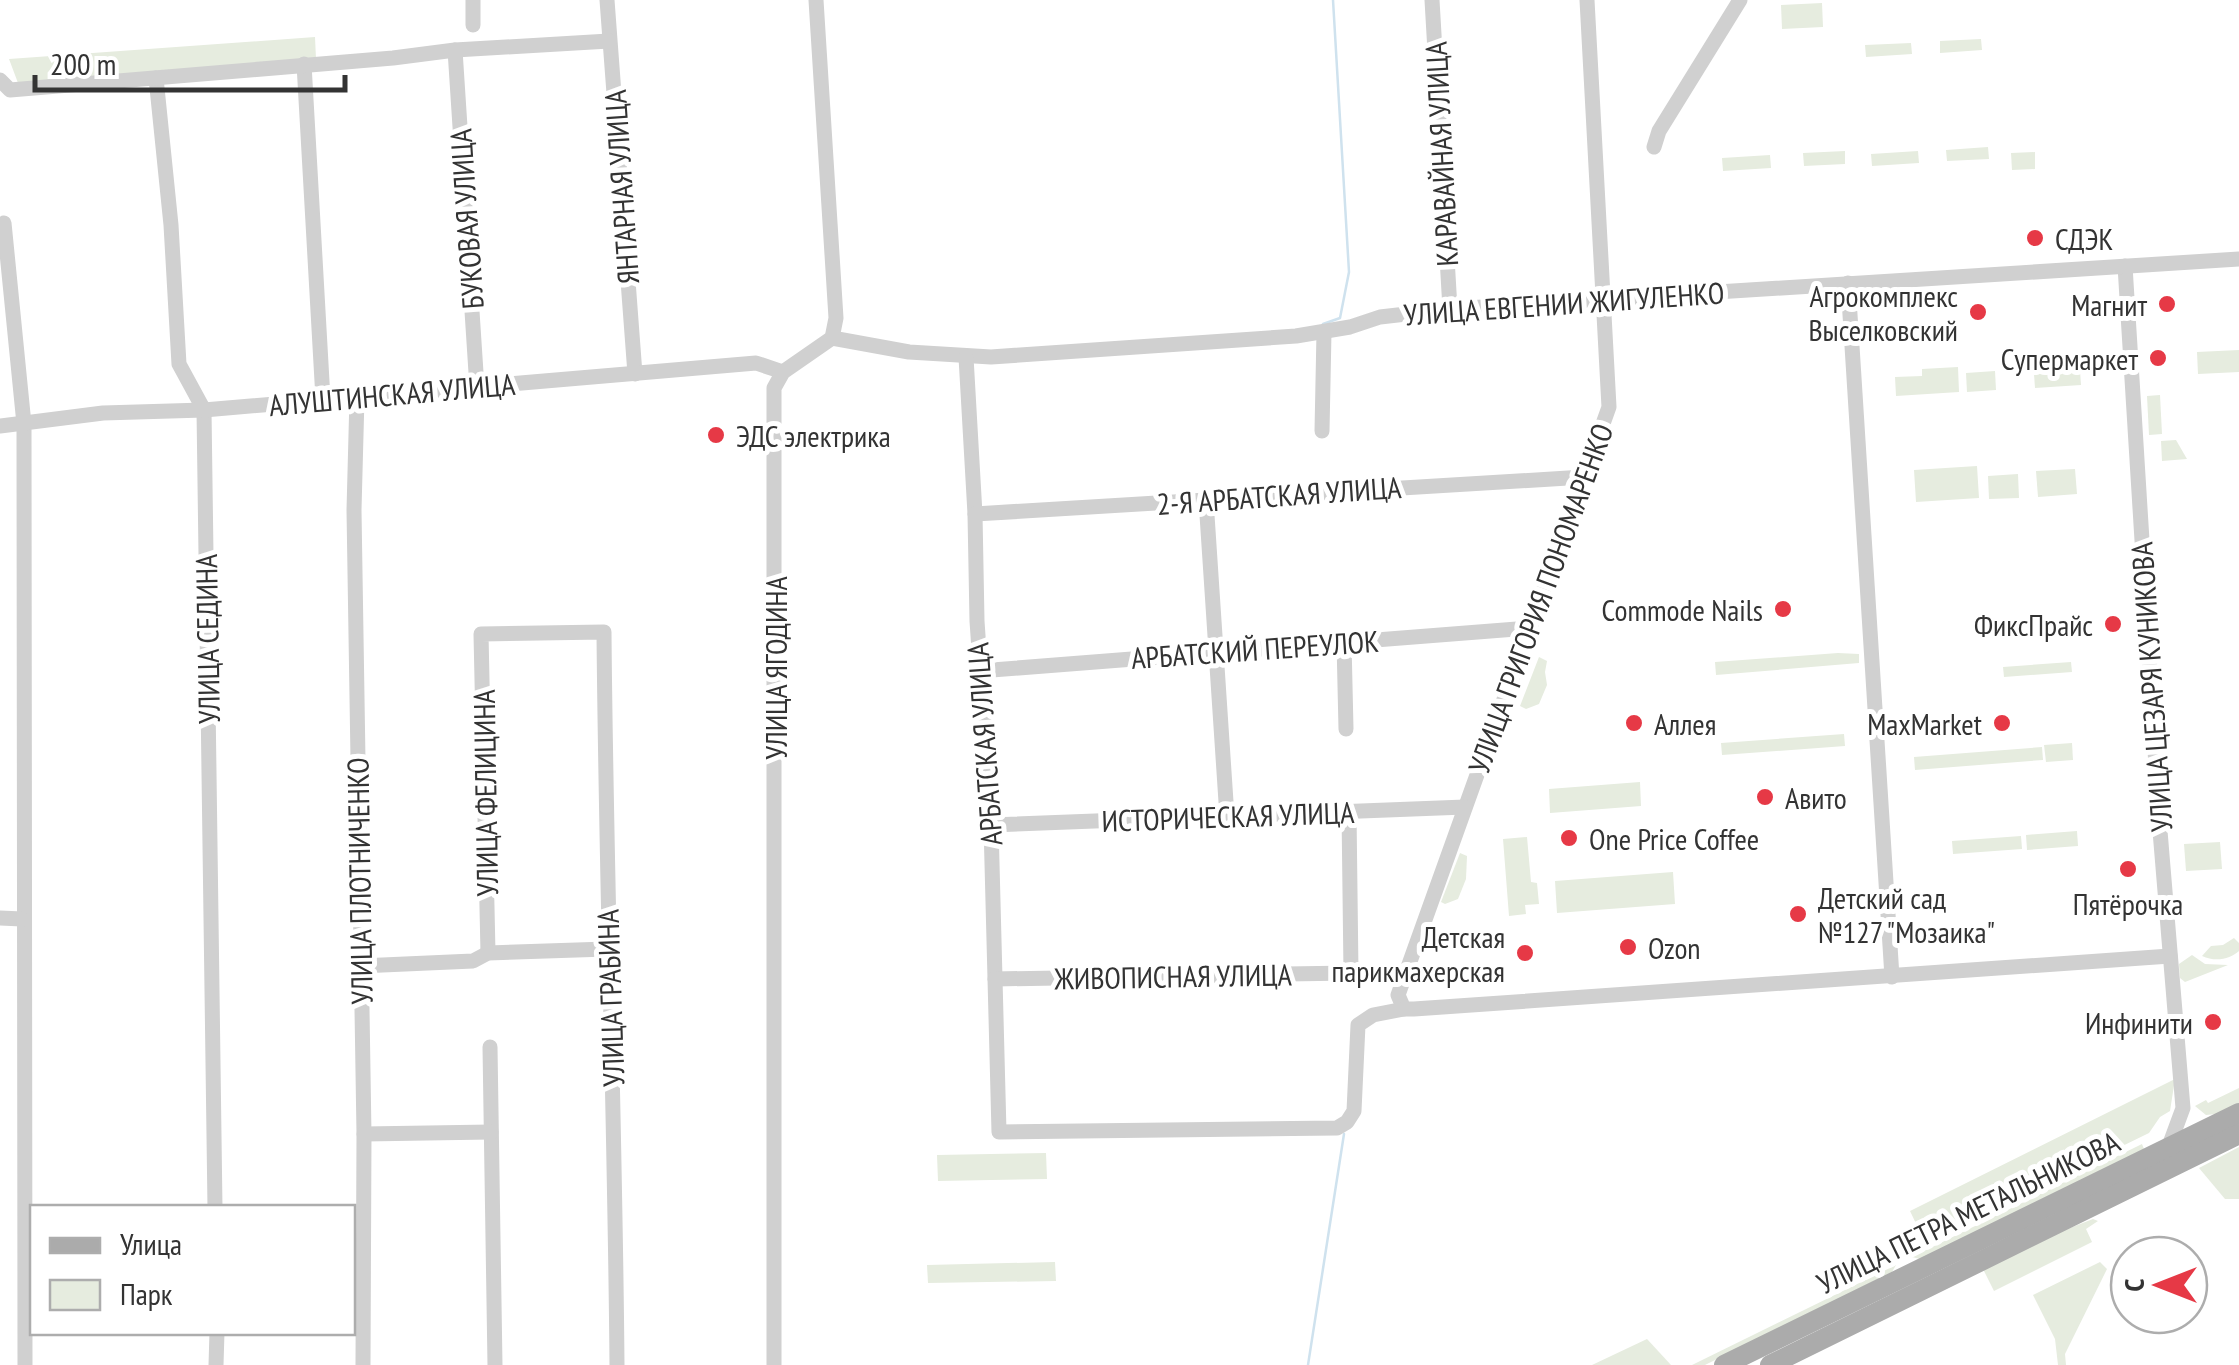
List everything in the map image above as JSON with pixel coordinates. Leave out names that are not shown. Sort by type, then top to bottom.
[{"type":"main road","name":"УЛИЦА ПЕТРА МЕТАЛЬНИКОВА","points":[[1724,1365],[2239,1112]]},
{"type":"main road","name":"УЛИЦА ПЕТРА МЕТАЛЬНИКОВА","points":[[1770,1365],[2239,1134]]},
{"type":"street","points":[[472,0],[473,25]]},
{"type":"street","name":"ЯНТАРНАЯ УЛИЦА","points":[[607,0],[636,374]]},
{"type":"street","points":[[783,372],[832,338],[836,318],[816,0]]},
{"type":"street","name":"КАРАВАЙНАЯ УЛИЦА","points":[[1432,0],[1450,309]]},
{"type":"street","name":"УЛИЦА ГРИГОРИЯ ПОНОМАРЕНКО","points":[[1402,1006],[1398,994],[1609,407],[1587,0]]},
{"type":"street","points":[[1654,147],[1659,131],[1740,0]]},
{"type":"street","points":[[0,80],[10,90],[609,40]]},
{"type":"street","name":"БУКОВАЯ УЛИЦА","points":[[455,50],[477,388]]},
{"type":"street","points":[[304,64],[323,399]]},
{"type":"street","name":"УЛИЦА СЕДИНА","points":[[156,78],[171,224],[179,364],[204,410],[215,1205]]},
{"type":"street","points":[[4,224],[24,424],[25,1365]]},
{"type":"street","name":"УЛИЦА ЕВГЕНИИ ЖИГУЛЕНКО","points":[[832,338],[909,352],[966,357],[1296,336],[1380,317],[1450,309],[2239,259]]},
{"type":"street","name":"УЛИЦА ЦЕЗАРЯ КУНИКОВА","points":[[2126,266],[2183,1108]]},
{"type":"street","points":[[1848,283],[1892,976]]},
{"type":"street","points":[[1322,432],[1324,332]]},
{"type":"street","name":"АРБАТСКАЯ УЛИЦА","points":[[966,357],[991,825],[1000,1132],[1336,1128],[1347,1122],[1354,1111],[1358,1025],[1372,1014],[1402,1006]]},
{"type":"street","name":"АЛУШТИНСКАЯ УЛИЦА","points":[[0,426],[103,412],[204,410],[756,363],[783,372]]},
{"type":"street","name":"УЛИЦА ЯГОДИНА","points":[[774,1365],[774,388],[783,372]]},
{"type":"street","name":"УЛИЦА ПЛОТНИЧЕНКО","points":[[357,397],[354,510],[365,1364]]},
{"type":"street","name":"2-Я АРБАТСКАЯ УЛИЦА","points":[[975,514],[1584,477]]},
{"type":"street","points":[[1206,500],[1227,816]]},
{"type":"street","name":"АРБАТСКИЙ ПЕРЕУЛОК","points":[[980,671],[1530,628]]},
{"type":"street","name":"УЛИЦА ГРАБИНА","points":[[482,634],[604,632],[617,1365]]},
{"type":"street","name":"УЛИЦА ФЕЛИЦИНА","points":[[482,634],[488,953]]},
{"type":"street","points":[[1344,642],[1346,730]]},
{"type":"street","name":"ИСТОРИЧЕСКАЯ УЛИЦА","points":[[991,825],[1465,807]]},
{"type":"street","name":"ЖИВОПИСНАЯ УЛИЦА","points":[[995,980],[1351,973],[1349,812]]},
{"type":"street","points":[[0,918],[22,918]]},
{"type":"street","points":[[360,966],[473,961],[488,953],[607,949]]},
{"type":"street","points":[[1402,1006],[2170,956]]},
{"type":"street","points":[[490,1047],[495,1365]]},
{"type":"street","points":[[2169,1146],[2183,1108],[2210,1126]]},
{"type":"street","points":[[364,1134],[491,1132]]},
{"type":"street","points":[[216,1335],[216,1365]]},
{"type":"green space","points":[[1822,3],[1823,27],[1782,29],[1781,5]]},
{"type":"green space","points":[[315,37],[316,59],[18,83],[9,59]]},
{"type":"green space","points":[[1981,39],[1982,50],[1940,53],[1940,41]]},
{"type":"green space","points":[[1911,43],[1912,54],[1866,57],[1865,45]]},
{"type":"green space","points":[[1988,147],[1989,159],[1947,161],[1946,150]]},
{"type":"green space","points":[[1845,151],[1845,164],[1804,166],[1803,153]]},
{"type":"green space","points":[[1918,151],[1919,163],[1872,166],[1871,154]]},
{"type":"green space","points":[[2035,152],[2035,169],[2012,170],[2011,153]]},
{"type":"green space","points":[[1770,155],[1771,168],[1723,171],[1722,158]]},
{"type":"green space","points":[[2239,350],[2239,372],[2198,374],[2197,352]]},
{"type":"green space","points":[[1958,367],[1959,392],[1896,396],[1895,377],[1922,376],[1922,369]]},
{"type":"green space","points":[[1995,371],[1996,390],[1967,392],[1966,373]]},
{"type":"green space","points":[[2080,371],[2081,385],[2035,388],[2034,374]]},
{"type":"green space","points":[[2160,395],[2162,434],[2149,435],[2147,396]]},
{"type":"green space","points":[[2176,440],[2187,459],[2162,461],[2161,441]]},
{"type":"green space","points":[[1977,466],[1979,498],[1916,502],[1914,470]]},
{"type":"green space","points":[[2075,469],[2077,494],[2038,497],[2036,471]]},
{"type":"green space","points":[[2018,474],[2019,498],[1989,499],[1988,476]]},
{"type":"green space","points":[[1859,654],[1859,663],[1716,675],[1715,662]]},
{"type":"green space","points":[[1539,657],[1547,661],[1547,685],[1539,704],[1526,709],[1520,706]]},
{"type":"green space","points":[[2071,662],[2072,672],[2004,677],[2003,667]]},
{"type":"green space","points":[[1844,734],[1845,746],[1722,755],[1721,743]]},
{"type":"green space","points":[[2072,743],[2073,760],[2046,762],[2044,745]]},
{"type":"green space","points":[[2042,747],[2043,760],[1915,770],[1914,757]]},
{"type":"green space","points":[[1640,782],[1641,806],[1550,813],[1549,789]]},
{"type":"green space","points":[[2077,831],[2078,846],[2027,850],[2026,835]]},
{"type":"green space","points":[[2021,836],[2022,849],[1953,854],[1952,841]]},
{"type":"green space","points":[[1527,837],[1531,882],[1537,883],[1539,904],[1525,905],[1526,914],[1509,916],[1503,839]]},
{"type":"green space","points":[[2220,842],[2222,869],[2186,871],[2184,844]]},
{"type":"green space","points":[[1460,853],[1467,856],[1466,879],[1458,899],[1445,904],[1441,902]]},
{"type":"green space","points":[[1673,872],[1675,904],[1557,913],[1555,881]]},
{"type":"green space","points":[[2234,938],[2239,951],[2232,956],[2202,956],[2211,946]]},
{"type":"green space","points":[[2192,955],[2205,964],[2228,965],[2185,982],[2180,978],[2179,964]]},
{"type":"green space","points":[[2175,1079],[2170,1111],[2160,1117],[2149,1133],[1908,1251],[1910,1240],[1921,1234],[1910,1211]]},
{"type":"green space","points":[[2239,1088],[2239,1103],[2216,1114],[2206,1115],[2195,1106],[2206,1100],[2208,1103]]},
{"type":"green space","points":[[2142,1144],[2144,1149],[1920,1259],[1912,1257]]},
{"type":"green space","points":[[2239,1147],[2239,1199],[2225,1199],[2199,1168]]},
{"type":"green space","points":[[1046,1153],[1047,1179],[938,1181],[937,1155]]},
{"type":"green space","points":[[2093,1219],[2098,1221],[2086,1229],[2092,1242],[1994,1291],[1982,1267]]},
{"type":"green space","points":[[1055,1262],[1056,1281],[928,1283],[927,1265]]},
{"type":"green space","points":[[2100,1262],[2107,1269],[2065,1354],[2066,1365],[2058,1365],[2055,1339],[2033,1295]]},
{"type":"green space","points":[[1896,1265],[1892,1272],[1705,1365],[1692,1365]]},
{"type":"green space","points":[[1647,1339],[1671,1365],[1592,1365]]},
{"type":"waterway","points":[[1323,324],[1340,318],[1349,272],[1333,0]]},
{"type":"waterway","points":[[1308,1365],[1344,1134]]},
{"type":"place","name":"СДЭК","points":[[2035,238]]},
{"type":"place","name":"Магнит","points":[[2167,304]]},
{"type":"place","name":"Агрокомплекс Выселковский","points":[[1978,312]]},
{"type":"place","name":"Супермаркет","points":[[2158,358]]},
{"type":"place","name":"ЭДС электрика","points":[[716,435]]},
{"type":"place","name":"Commode Nails","points":[[1783,609]]},
{"type":"place","name":"ФиксПрайс","points":[[2113,624]]},
{"type":"place","name":"Аллея","points":[[1634,723]]},
{"type":"place","name":"MaxMarket","points":[[2002,723]]},
{"type":"place","name":"Авито","points":[[1765,797]]},
{"type":"place","name":"One Price Coffee","points":[[1569,838]]},
{"type":"place","name":"Пятёрочка","points":[[2128,869]]},
{"type":"place","name":"Детский сад №127 \"Мозаика\"","points":[[1798,914]]},
{"type":"place","name":"Ozon","points":[[1628,947]]},
{"type":"place","name":"Детская парикмахерская","points":[[1525,953]]},
{"type":"place","name":"Инфинити","points":[[2213,1022]]}]
